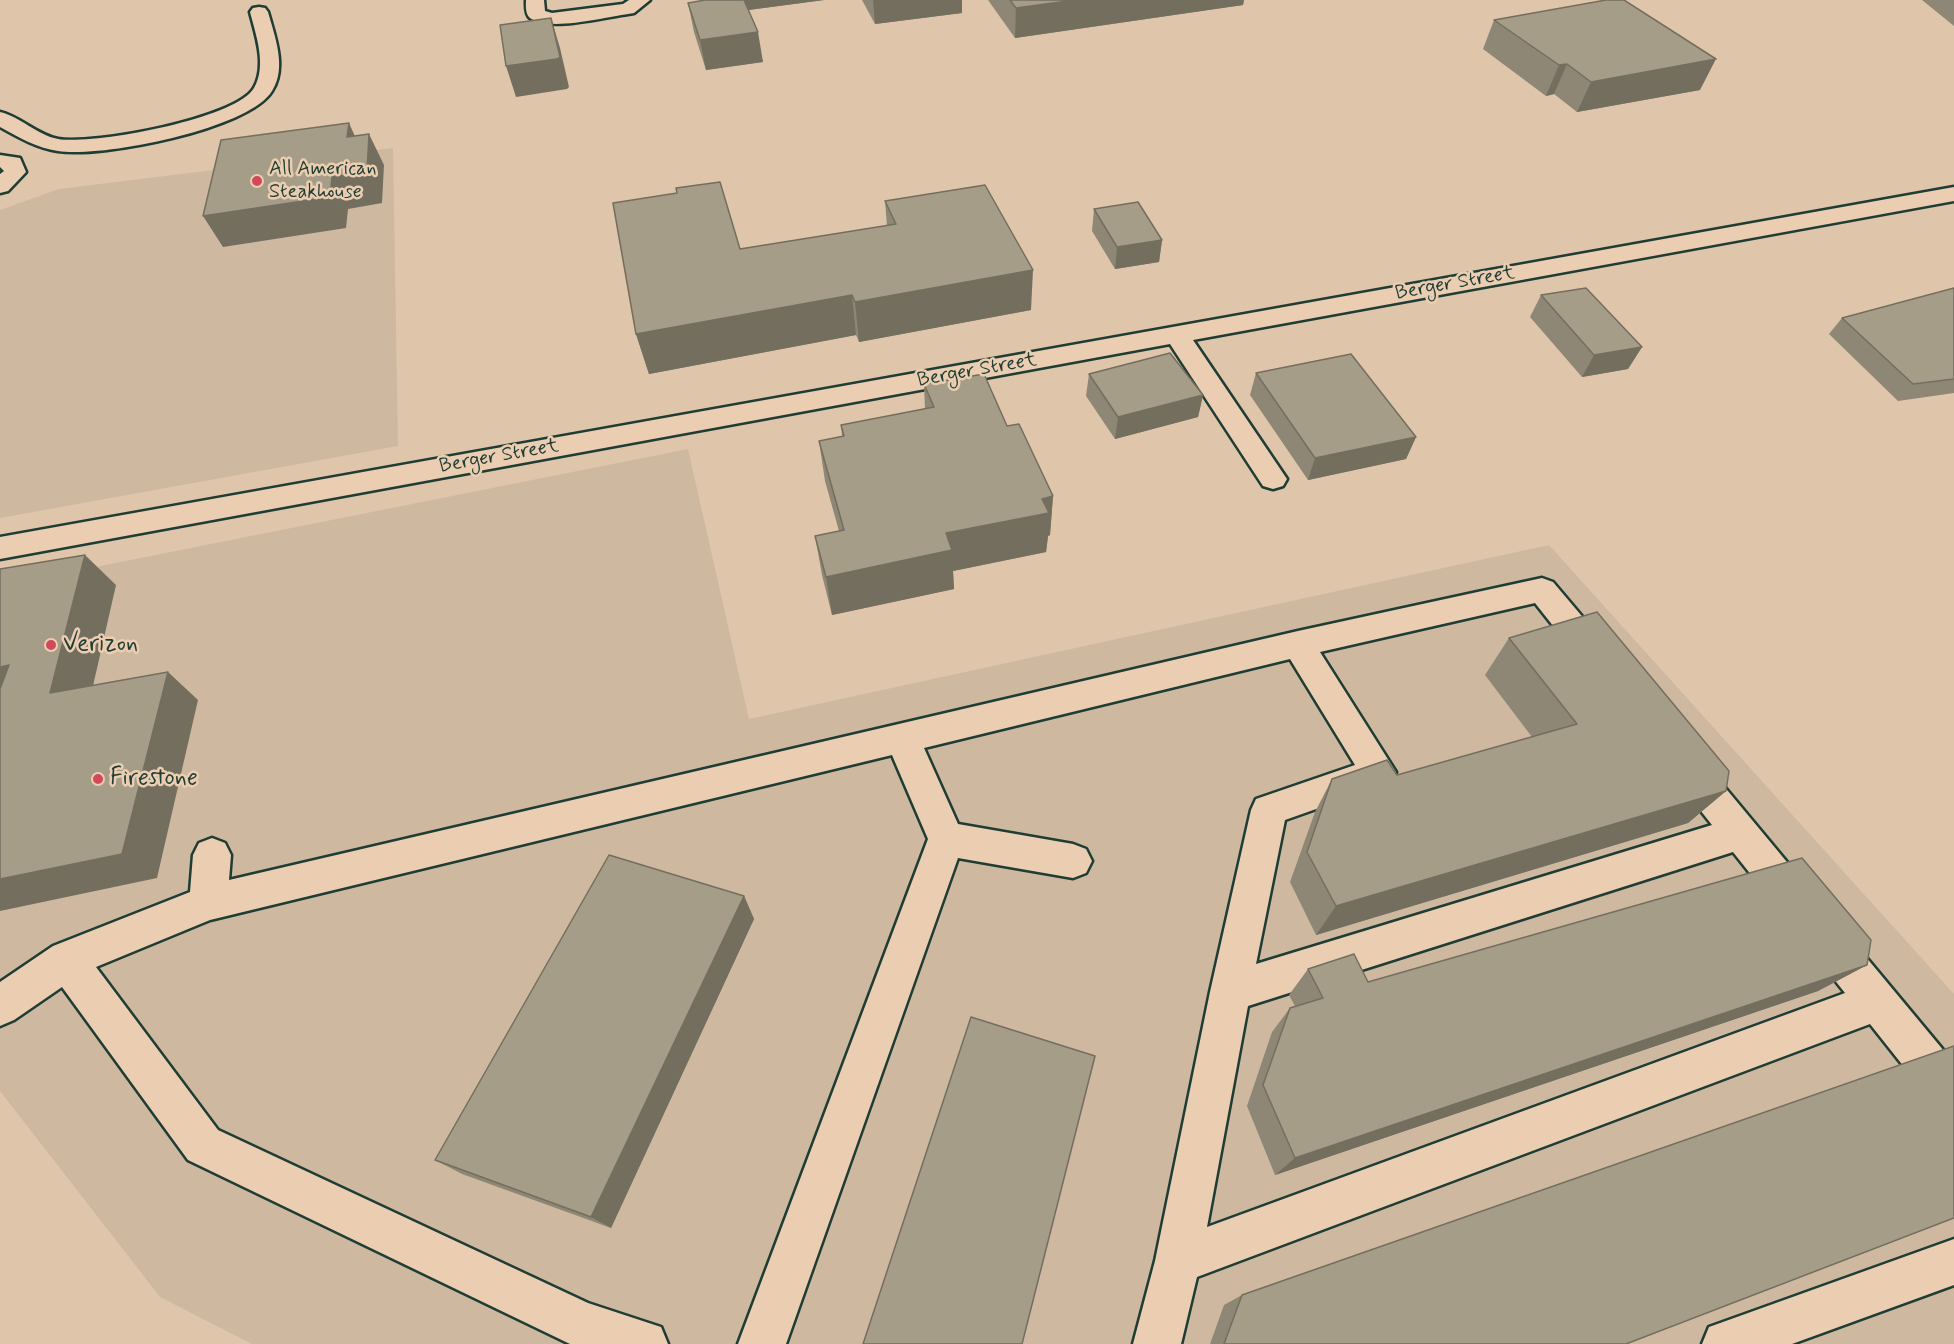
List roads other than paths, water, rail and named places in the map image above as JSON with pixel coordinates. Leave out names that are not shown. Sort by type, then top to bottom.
[{"type":"street","points":[[535,0],[536,14],[551,19],[628,9],[641,0]]},
{"type":"street","points":[[0,118],[45,141],[59,145],[95,147],[145,137],[231,114],[256,99],[268,75],[270,55],[259,12]]},
{"type":"street","points":[[0,161],[12,163],[15,172],[0,186]]},
{"type":"street","name":"Berger Street","points":[[0,548],[1954,194]]},
{"type":"street","points":[[1177,335],[1273,479]]},
{"type":"street","points":[[0,1006],[67,960],[208,903],[1298,644],[1542,590],[1616,680]]},
{"type":"street","points":[[1157,1344],[1178,1261],[1230,992],[1269,810],[1378,772],[1298,644]]},
{"type":"street","points":[[762,1344],[946,839],[902,738]]},
{"type":"street","points":[[1667,743],[1954,1096]]},
{"type":"street","points":[[1230,992],[1740,833]]},
{"type":"street","points":[[946,839],[1073,861]]},
{"type":"street","points":[[208,903],[212,855]]},
{"type":"street","points":[[67,960],[203,1145],[572,1321],[644,1344]]},
{"type":"street","points":[[1178,1261],[1877,1001]]},
{"type":"street","points":[[1726,1344],[1954,1262]]},
{"type":"place","name":"All American Steakhouse","points":[[257,181]]},
{"type":"place","name":"Verizon","points":[[51,645]]},
{"type":"place","name":"Firestone","points":[[98,779]]}]
